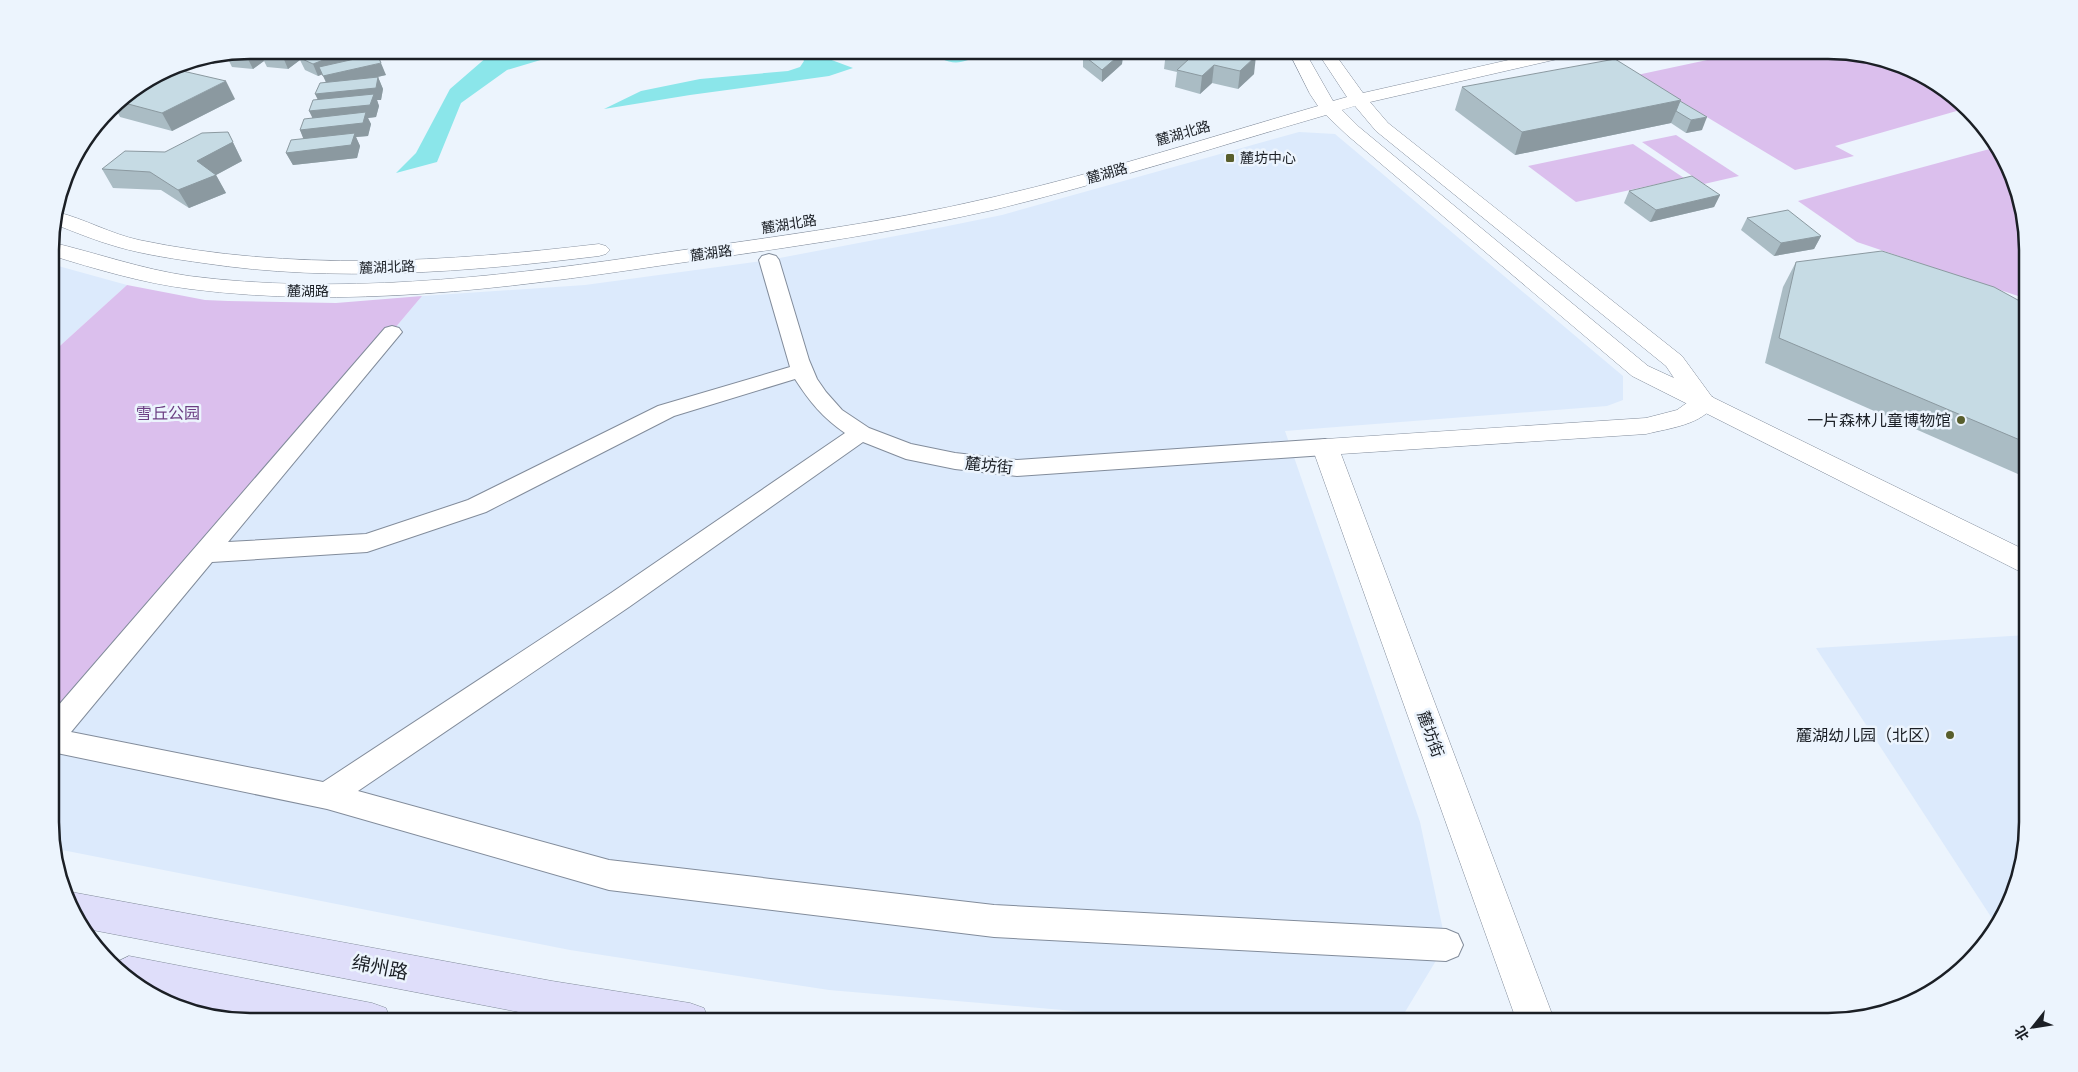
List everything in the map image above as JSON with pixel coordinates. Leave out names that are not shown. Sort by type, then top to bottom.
[{"type":"main road","name":"绵州路","points":[[80,911],[549,1011],[575,1013]]},
{"type":"main road","points":[[135,975],[326,1013]]},
{"type":"street","points":[[1301,59],[1324,101],[1353,131],[1640,371],[2019,559]]},
{"type":"street","points":[[1330,59],[1353,93],[1382,127],[1674,361],[1704,403]]},
{"type":"street","points":[[1353,93],[1477,59]]},
{"type":"street","points":[[1353,93],[1529,59]]},
{"type":"street","name":"麓湖路","points":[[59,251],[84,261],[145,274],[204,284],[277,290],[352,291],[521,280],[736,240],[795,231],[937,216],[1014,199],[1353,93]]},
{"type":"street","name":"麓湖北路","points":[[61,220],[117,241],[221,261],[285,267],[358,269],[513,260],[736,240]]},
{"type":"street","name":"麓坊街","points":[[769,260],[802,370],[818,397],[834,416],[862,433],[906,451],[955,461],[1016,468],[1646,426],[1685,416],[1704,403]]},
{"type":"street","points":[[59,726],[392,332]]},
{"type":"street","points":[[205,553],[367,543],[477,506],[666,411],[802,370]]},
{"type":"street","points":[[327,796],[620,600],[862,433]]},
{"type":"street","name":"麓坊街","points":[[1325,447],[1533,1013]]},
{"type":"street","points":[[59,741],[327,796],[609,875],[994,921],[1446,944]]},
{"type":"shaded area","name":"麓坊中心","points":[[1299,132],[1335,134],[1623,376],[1623,400],[1607,406],[1285,431],[1420,822],[1446,944],[1404,1013],[1098,1013],[829,990],[570,950],[60,850],[59,726],[422,296],[585,285],[769,260],[1002,215]]},
{"type":"shaded area","points":[[59,266],[127,285],[59,347]]},
{"type":"shaded area","name":"麓湖幼儿园（北区）","points":[[2019,635],[2018,847],[2009,884],[1993,920],[1816,648]]},
{"type":"green space","points":[[1712,59],[1853,60],[1890,69],[1923,83],[1945,98],[1958,110],[1835,146],[1854,156],[1795,170],[1637,75]]},
{"type":"green space","points":[[1676,135],[1739,176],[1704,184],[1642,142]]},
{"type":"green space","points":[[1633,144],[1684,178],[1576,202],[1528,166]]},
{"type":"green space","points":[[1990,149],[2005,177],[2016,212],[2019,237],[2019,296],[1857,242],[1798,201]]},
{"type":"green space","name":"雪丘公园","points":[[127,285],[205,300],[228,301],[336,303],[422,296],[59,726],[59,347]]},
{"type":"water","points":[[485,59],[544,59],[507,70],[461,103],[437,162],[396,173],[416,153],[450,89]]},
{"type":"water","points":[[803,59],[829,59],[853,68],[829,76],[604,109],[641,91],[700,79],[788,71],[800,67],[804,61]]},
{"type":"water","points":[[942,59],[968,60],[962,62]]},
{"type":"building","points":[[302,59],[326,59],[313,64]]},
{"type":"building","points":[[355,59],[379,59],[381,63],[323,76],[319,67]]},
{"type":"building","points":[[1088,59],[1115,59],[1102,70]]},
{"type":"building","points":[[1189,59],[1253,59],[1240,71],[1214,65],[1202,76],[1177,70]]},
{"type":"building","points":[[1615,59],[1681,100],[1522,132],[1462,87]]},
{"type":"building","points":[[183,71],[226,81],[162,113],[127,104],[154,84]]},
{"type":"building","points":[[378,77],[376,88],[315,94],[320,83]]},
{"type":"building","points":[[374,94],[370,105],[309,111],[313,100]]},
{"type":"building","points":[[1680,101],[1707,117],[1691,120],[1676,111]]},
{"type":"building","points":[[366,112],[363,123],[300,130],[304,119]]},
{"type":"building","points":[[228,132],[233,142],[197,161],[216,175],[178,190],[150,172],[102,169],[125,151],[165,152],[202,133]]},
{"type":"building","points":[[355,133],[351,145],[286,153],[291,140]]},
{"type":"building","points":[[1692,176],[1720,195],[1656,210],[1629,191]]},
{"type":"building","points":[[1788,210],[1821,236],[1781,243],[1747,218]]},
{"type":"building","name":"一片森林儿童博物馆","points":[[1882,251],[1994,287],[2019,301],[2019,440],[1779,338],[1796,262]]},
{"type":"place","name":"麓坊中心","points":[[1230,158]]},
{"type":"place","name":"一片森林儿童博物馆","points":[[1961,420]]},
{"type":"place","name":"麓湖幼儿园（北区）","points":[[1950,735]]}]
